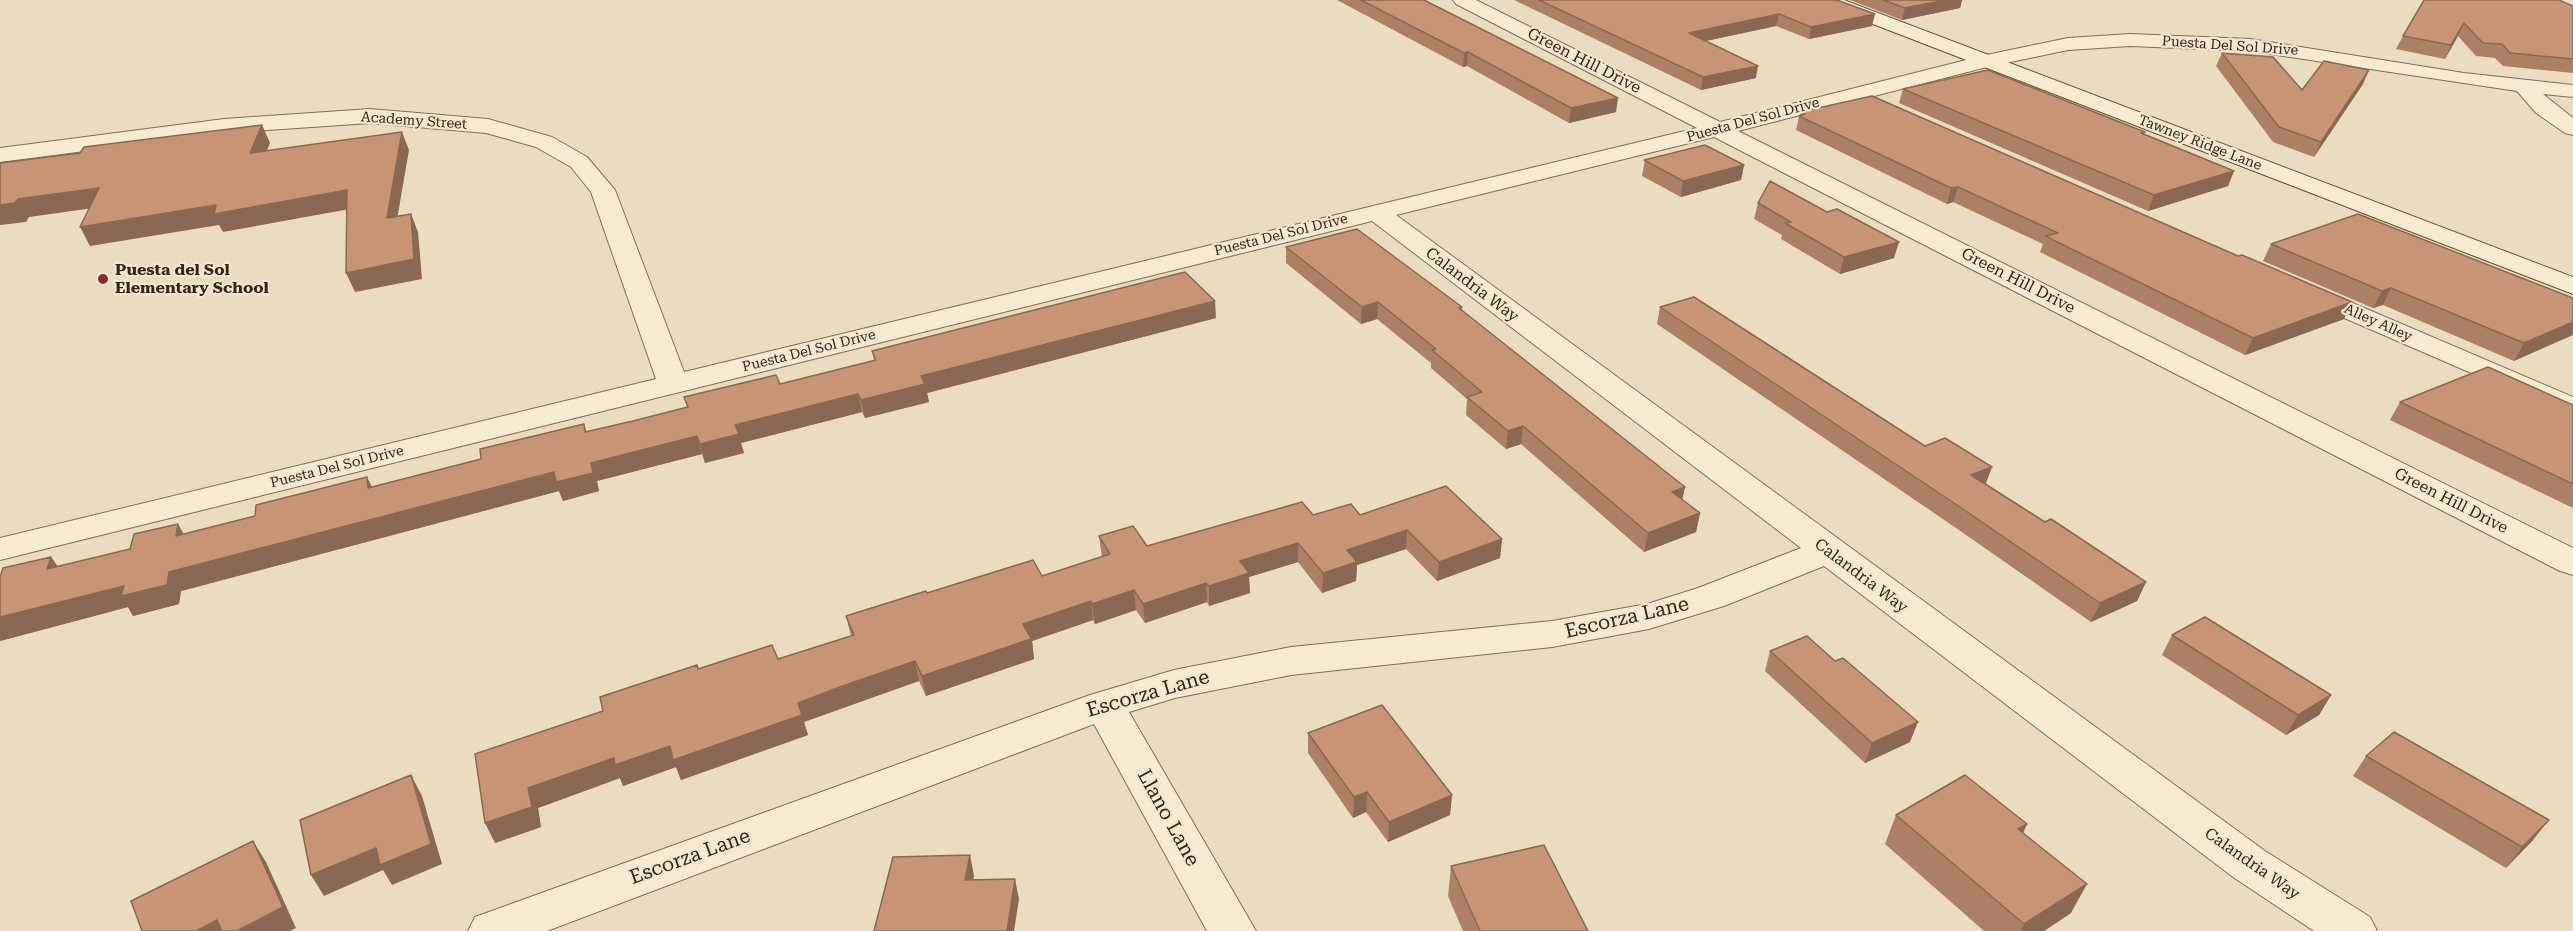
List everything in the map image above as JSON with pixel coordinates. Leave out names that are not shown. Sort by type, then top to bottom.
[{"type":"street","name":"Green Hill Drive","points":[[1462,0],[2573,563]]},
{"type":"street","name":"Tawney Ridge Lane","points":[[1827,0],[2573,286]]},
{"type":"street","name":"Puesta Del Sol Drive","points":[[0,549],[1718,129],[1986,61],[2068,44],[2186,40],[2314,53],[2525,87],[2573,91]]},
{"type":"street","points":[[2525,87],[2544,108],[2573,128]]},
{"type":"street","points":[[1854,94],[1896,112]]},
{"type":"street","name":"Academy Street","points":[[0,155],[224,126],[370,116],[488,126],[544,142],[579,162],[603,190],[673,385]]},
{"type":"street","name":"Calandria Way","points":[[1375,212],[2249,864],[2353,931]]},
{"type":"street","name":"Alley Alley","points":[[2281,280],[2573,408]]},
{"type":"street","name":"Escorza Lane","points":[[492,931],[1104,705],[1174,684],[1243,669],[1552,634],[1649,616],[1711,597],[1827,551]]},
{"type":"street","name":"Llano Lane","points":[[1104,705],[1232,931]]},
{"type":"building","points":[[1361,0],[1424,0],[1618,98],[1571,108],[1468,52],[1464,53]]},
{"type":"building","points":[[1539,0],[1837,0],[1875,14],[1811,27],[1779,14],[1689,33],[1758,66],[1703,77]]},
{"type":"building","points":[[1883,0],[1946,0],[1905,8]]},
{"type":"building","points":[[2424,0],[2559,0],[2573,6],[2573,59],[2510,53],[2502,44],[2483,43],[2464,23],[2451,45],[2403,36]]},
{"type":"building","points":[[2222,53],[2273,57],[2302,90],[2324,61],[2369,70],[2321,142],[2279,127]]},
{"type":"building","points":[[1988,70],[2145,132],[2141,133],[2234,171],[2154,195],[1903,89]]},
{"type":"building","points":[[1872,96],[2238,256],[2242,255],[2352,302],[2253,338],[2045,236],[2058,233],[1958,187],[1951,188],[1799,116],[1805,114],[1800,112]]},
{"type":"building","points":[[262,125],[250,153],[402,132],[387,218],[411,214],[414,259],[346,273],[347,190],[214,214],[216,205],[80,227],[99,188],[18,199],[15,203],[0,205],[0,163],[80,153],[84,147]]},
{"type":"building","points":[[1705,145],[1744,165],[1683,181],[1644,160]]},
{"type":"building","points":[[1770,181],[1827,212],[1837,209],[1899,242],[1844,257],[1785,223],[1791,222],[1758,203]]},
{"type":"building","points":[[2358,214],[2573,298],[2573,322],[2524,343],[2391,288],[2382,291],[2271,244]]},
{"type":"building","points":[[1357,229],[1462,307],[1459,308],[1685,487],[1672,492],[1700,513],[1648,533],[1523,426],[1508,431],[1467,397],[1482,392],[1432,350],[1436,349],[1378,302],[1362,307],[1286,247]]},
{"type":"building","points":[[1185,272],[1215,301],[921,376],[925,384],[861,400],[858,394],[735,425],[739,434],[700,444],[697,436],[591,463],[593,473],[556,482],[554,472],[169,572],[167,585],[121,596],[124,586],[0,617],[0,577],[3,568],[51,557],[47,569],[130,549],[134,534],[178,524],[176,536],[255,516],[256,505],[367,477],[368,488],[481,459],[480,449],[584,424],[585,432],[633,421],[688,407],[684,397],[776,375],[780,384],[876,360],[872,351]]},
{"type":"building","points":[[1694,297],[1925,446],[1945,438],[1992,467],[1971,475],[2045,522],[2051,519],[2146,582],[2100,603],[1660,307]]},
{"type":"building","points":[[2488,367],[2573,405],[2573,484],[2400,402]]},
{"type":"building","points":[[1446,486],[1502,539],[1439,562],[1407,530],[1347,550],[1357,562],[1323,573],[1298,543],[1240,561],[1249,573],[1209,586],[1206,583],[1143,604],[1134,590],[1092,604],[1091,601],[1023,624],[1031,639],[922,676],[915,661],[840,687],[798,703],[802,715],[673,760],[670,746],[615,765],[614,758],[528,788],[532,807],[485,823],[475,754],[603,711],[600,697],[697,665],[698,669],[772,645],[778,659],[854,635],[846,616],[1033,560],[1042,576],[1110,554],[1099,536],[1133,526],[1147,546],[1302,502],[1313,515],[1351,504],[1360,515]]},
{"type":"building","points":[[2205,617],[2331,695],[2298,715],[2172,635]]},
{"type":"building","points":[[1807,636],[1835,661],[1843,658],[1918,722],[1872,743],[1770,651]]},
{"type":"building","points":[[1382,705],[1452,795],[1389,822],[1367,792],[1354,797],[1308,733]]},
{"type":"building","points":[[2394,732],[2549,820],[2522,847],[2366,756]]},
{"type":"building","points":[[411,775],[431,844],[380,865],[376,848],[311,875],[300,820]]},
{"type":"building","points":[[1965,775],[2027,824],[2018,829],[2087,884],[2024,924],[1896,815]]},
{"type":"building","points":[[253,841],[283,907],[237,931],[222,931],[217,920],[196,931],[142,931],[131,901]]},
{"type":"building","points":[[1544,845],[1588,931],[1480,931],[1451,866]]},
{"type":"building","points":[[970,855],[965,880],[1015,879],[1007,931],[874,931],[893,857]]},
{"type":"place","name":"Puesta del Sol Elementary School","points":[[103,279]]}]
